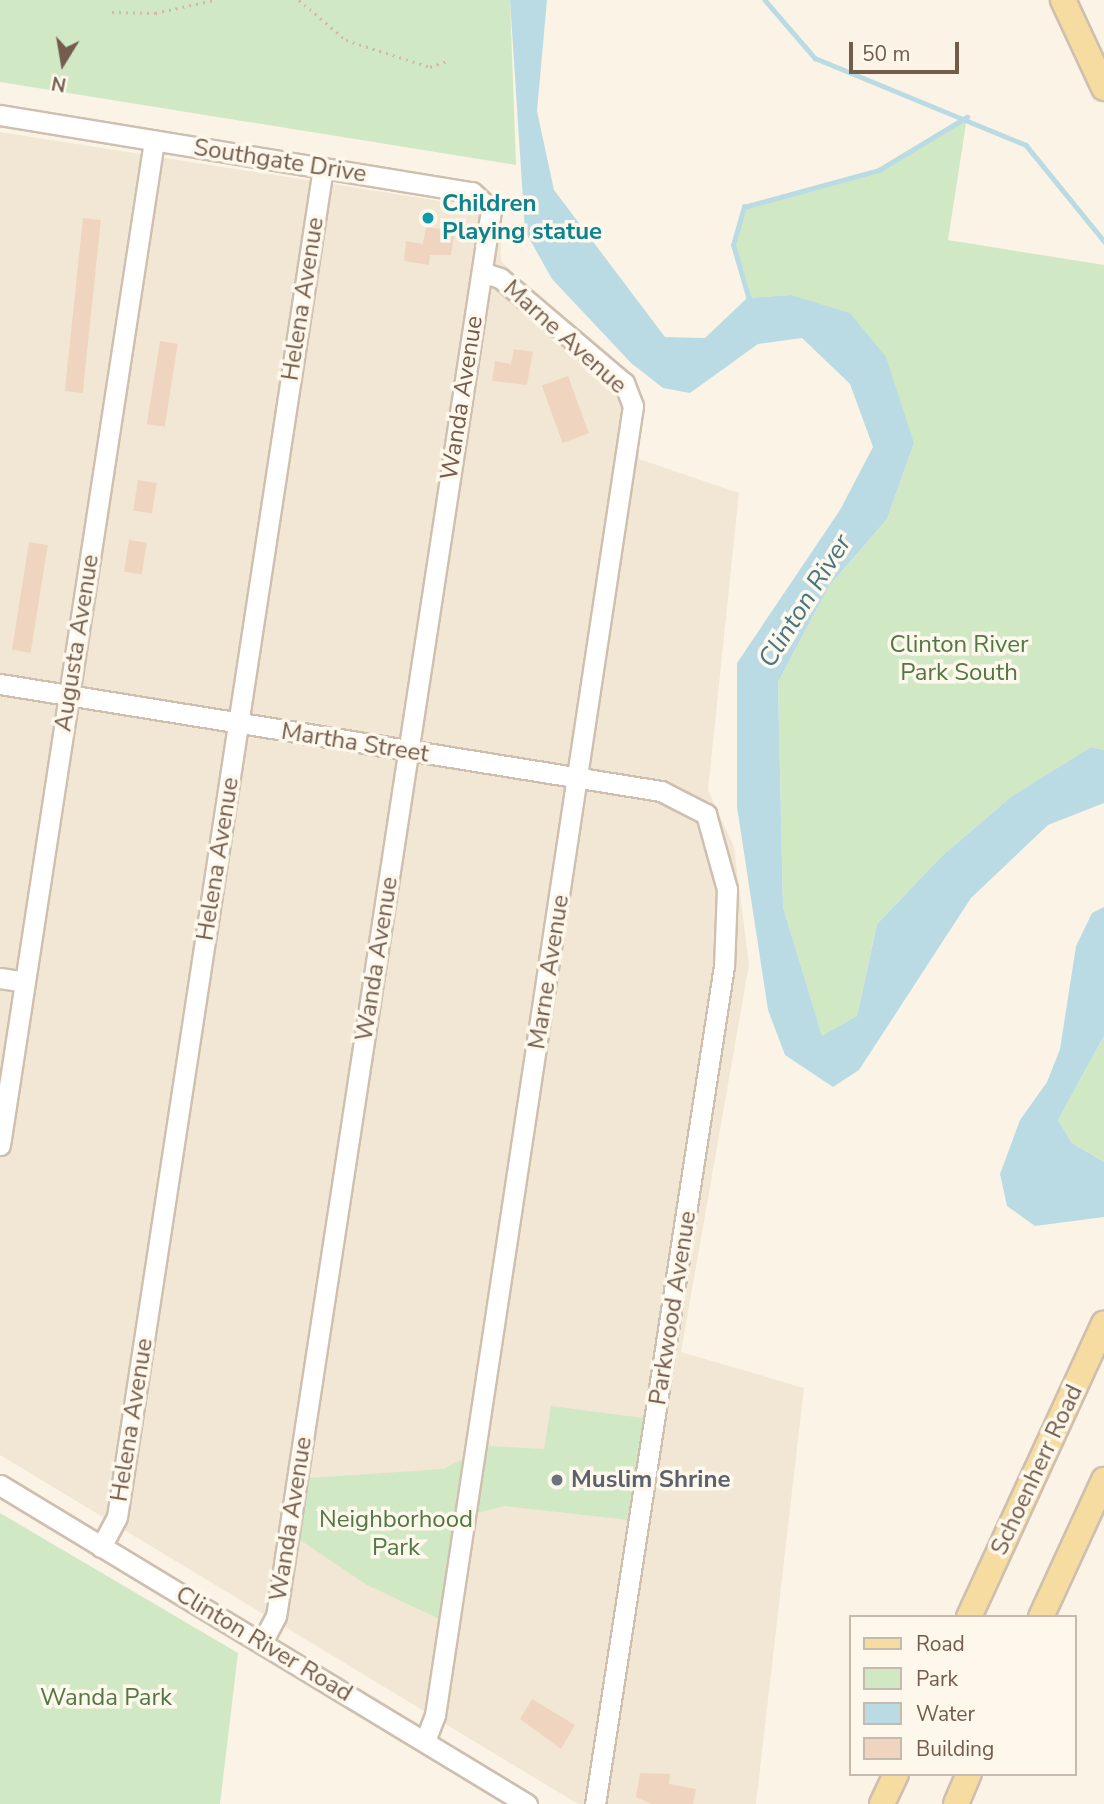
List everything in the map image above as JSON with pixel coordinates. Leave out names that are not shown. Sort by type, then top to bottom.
[{"type":"main road","points":[[1063,0],[1104,88]]},
{"type":"main road","name":"Schoenherr Road","points":[[970,1615],[1104,1324]]},
{"type":"main road","points":[[1042,1615],[1104,1480]]},
{"type":"main road","points":[[882,1804],[895,1776]]},
{"type":"main road","points":[[956,1804],[968,1776]]},
{"type":"street","name":"Southgate Drive","points":[[0,115],[479,194],[491,210],[482,272]]},
{"type":"street","name":"Augusta Avenue","points":[[0,1145],[154,141]]},
{"type":"street","name":"Helena Avenue","points":[[101,1546],[117,1517],[323,168]]},
{"type":"street","name":"Wanda Avenue","points":[[262,1642],[276,1616],[482,272]]},
{"type":"street","name":"Marne Avenue","points":[[425,1741],[435,1715],[578,779],[632,400],[624,383],[500,278],[482,272]]},
{"type":"street","name":"Martha Street","points":[[0,684],[661,791],[706,814]]},
{"type":"street","name":"Parkwood Avenue","points":[[595,1804],[725,958],[727,889],[706,814]]},
{"type":"street","points":[[0,978],[25,982]]},
{"type":"street","name":"Clinton River Road","points":[[0,1485],[527,1804]]},
{"type":"path","points":[[111,12],[155,13],[214,0]]},
{"type":"path","points":[[299,0],[346,40],[430,67],[447,61]]},
{"type":"shaded area","points":[[0,132],[472,206],[500,223],[501,261],[639,393],[639,459],[739,493],[708,790],[734,847],[749,965],[681,1352],[804,1388],[756,1804],[578,1804],[0,1455]]},
{"type":"green space","points":[[0,0],[510,0],[516,165],[0,82]]},
{"type":"green space","name":"Clinton River Park South","points":[[967,117],[948,240],[1104,265],[1104,750],[1091,747],[1012,796],[942,856],[877,924],[857,1016],[822,1037],[783,907],[778,682],[829,586],[887,519],[914,443],[791,295],[747,298],[733,245],[744,207],[879,170]]},
{"type":"green space","points":[[1104,1036],[1104,1162],[1072,1143],[1058,1120]]},
{"type":"green space","name":"Neighborhood Park","points":[[551,1406],[643,1418],[629,1520],[504,1506],[477,1513],[454,1531],[444,1621],[367,1585],[297,1538],[310,1478],[443,1469],[490,1446],[544,1449]]},
{"type":"green space","name":"Wanda Park","points":[[0,1513],[238,1653],[220,1804],[0,1804]]},
{"type":"water","name":"Clinton River","points":[[510,0],[547,0],[537,111],[554,190],[665,337],[705,338],[747,298],[791,295],[850,313],[886,357],[914,443],[887,519],[829,586],[778,682],[783,907],[822,1036],[857,1016],[877,924],[942,856],[1012,796],[1091,747],[1104,750],[1104,803],[1048,825],[971,898],[859,1070],[833,1087],[785,1055],[768,1010],[737,807],[737,663],[840,510],[873,447],[850,384],[802,338],[758,344],[690,393],[663,388],[631,363],[552,279],[525,231]]},
{"type":"water","points":[[1104,907],[1104,1036],[1058,1120],[1072,1143],[1104,1162],[1104,1217],[1035,1226],[1007,1206],[1000,1174],[1020,1120],[1047,1082],[1060,1049],[1076,946],[1092,913]]},
{"type":"building","points":[[83,218],[101,220],[83,393],[65,391]]},
{"type":"building","points":[[426,227],[455,231],[451,255],[430,255],[429,265],[404,261],[406,241],[423,244]]},
{"type":"building","points":[[160,341],[178,344],[165,427],[147,424]]},
{"type":"building","points":[[514,349],[533,352],[527,385],[492,381],[495,361],[511,364]]},
{"type":"building","points":[[568,376],[589,433],[563,443],[542,386]]},
{"type":"building","points":[[138,480],[157,483],[152,514],[133,511]]},
{"type":"building","points":[[129,540],[147,543],[142,574],[124,572]]},
{"type":"building","points":[[29,542],[48,545],[31,653],[12,650]]},
{"type":"building","points":[[532,1699],[575,1725],[561,1749],[520,1719]]},
{"type":"building","points":[[640,1773],[670,1774],[669,1784],[696,1789],[693,1804],[651,1804],[636,1797]]},
{"type":"waterway","points":[[765,0],[815,58],[1026,145],[1104,241]]},
{"type":"waterway","points":[[750,303],[733,245],[744,207],[879,170],[967,117]]},
{"type":"place","name":"Children Playing statue","points":[[428,218]]},
{"type":"place","name":"Muslim Shrine","points":[[557,1480]]}]
